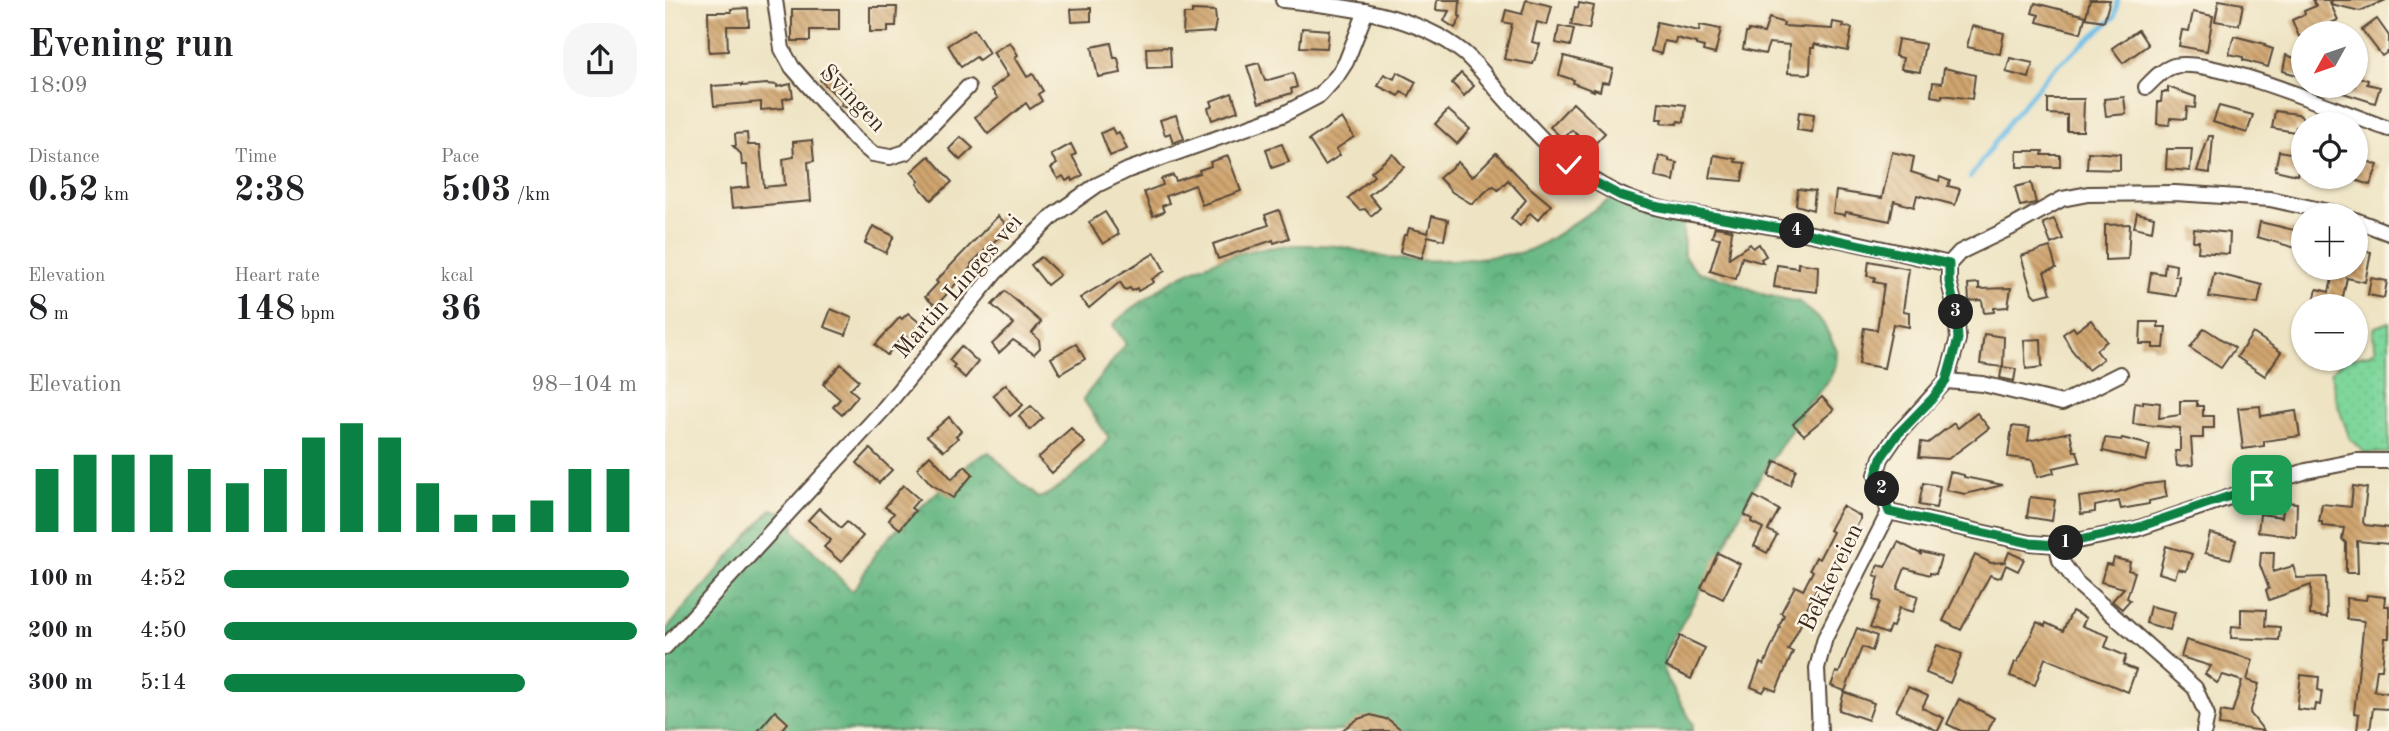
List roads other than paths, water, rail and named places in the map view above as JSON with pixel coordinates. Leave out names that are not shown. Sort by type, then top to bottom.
[{"type":"street","name":"Svingen","points":[[775,0],[782,49],[792,67],[855,139],[873,154],[890,157],[906,152],[968,87]]},
{"type":"street","points":[[1283,0],[1366,11],[1412,25],[1461,51],[1532,129],[1569,165],[1621,196],[1654,206],[1786,229],[1949,264],[1960,251],[2010,229],[2062,199],[2088,194],[2175,193],[2270,199],[2291,204]]},
{"type":"street","name":"Martin Linges vei","points":[[665,647],[882,411],[995,273],[1053,215],[1097,185],[1128,170],[1282,115],[1309,102],[1329,86],[1342,69],[1366,11]]},
{"type":"street","points":[[2147,87],[2159,74],[2173,66],[2194,64],[2225,69],[2389,129]]},
{"type":"street","points":[[2368,225],[2389,233]]},
{"type":"street","name":"Bekkeveien","points":[[1822,731],[1817,668],[1825,638],[1889,512],[1876,475],[1881,458],[1897,435],[1946,381],[1958,339],[1956,311],[1949,282],[1949,264]]},
{"type":"street","points":[[1946,381],[1983,384],[2061,404],[2120,374]]},
{"type":"street","points":[[1889,512],[2030,543],[2057,545],[2136,528],[2305,471],[2356,461],[2389,461]]},
{"type":"street","points":[[2057,545],[2060,560],[2077,583],[2196,688],[2207,715],[2204,731]]},
{"type":"waterway","points":[[1970,178],[2011,119],[2052,70],[2115,17],[2118,0]]}]
